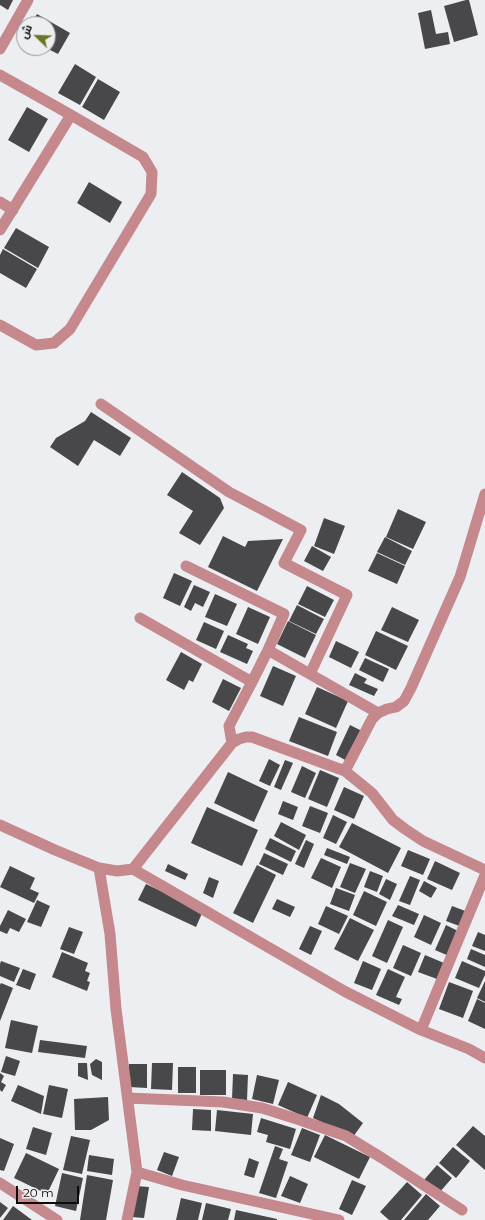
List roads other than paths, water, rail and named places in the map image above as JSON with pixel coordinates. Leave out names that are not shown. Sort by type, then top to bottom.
[{"type":"street","points":[[0,49],[28,0]]},
{"type":"street","points":[[0,75],[71,114],[143,157],[152,172],[151,194],[70,329],[54,343],[36,345],[0,325]]},
{"type":"street","points":[[0,230],[71,114]]},
{"type":"street","points":[[0,202],[12,210]]},
{"type":"street","points":[[101,404],[229,492],[301,530],[284,562],[347,595],[310,674]]},
{"type":"street","points":[[345,771],[372,719],[378,713],[396,707],[404,701],[411,688],[460,577],[485,494]]},
{"type":"street","points":[[186,566],[284,614],[268,650],[229,726],[232,743]]},
{"type":"street","points":[[140,618],[252,682]]},
{"type":"street","points":[[268,650],[378,713]]},
{"type":"street","points":[[133,869],[232,743],[246,736],[345,771],[372,793],[393,820],[405,830],[423,841],[485,870]]},
{"type":"street","points":[[0,824],[55,850],[99,868],[117,871],[133,869],[344,991],[421,1030],[469,1049],[485,1058]]},
{"type":"street","points":[[99,868],[110,934],[116,1009],[137,1172],[127,1220]]},
{"type":"street","points":[[421,1030],[485,875]]},
{"type":"street","points":[[128,1098],[223,1102],[262,1108],[300,1120],[346,1136],[462,1210]]},
{"type":"street","points":[[137,1172],[182,1185],[339,1220]]},
{"type":"street","points":[[0,1184],[57,1220]]}]
